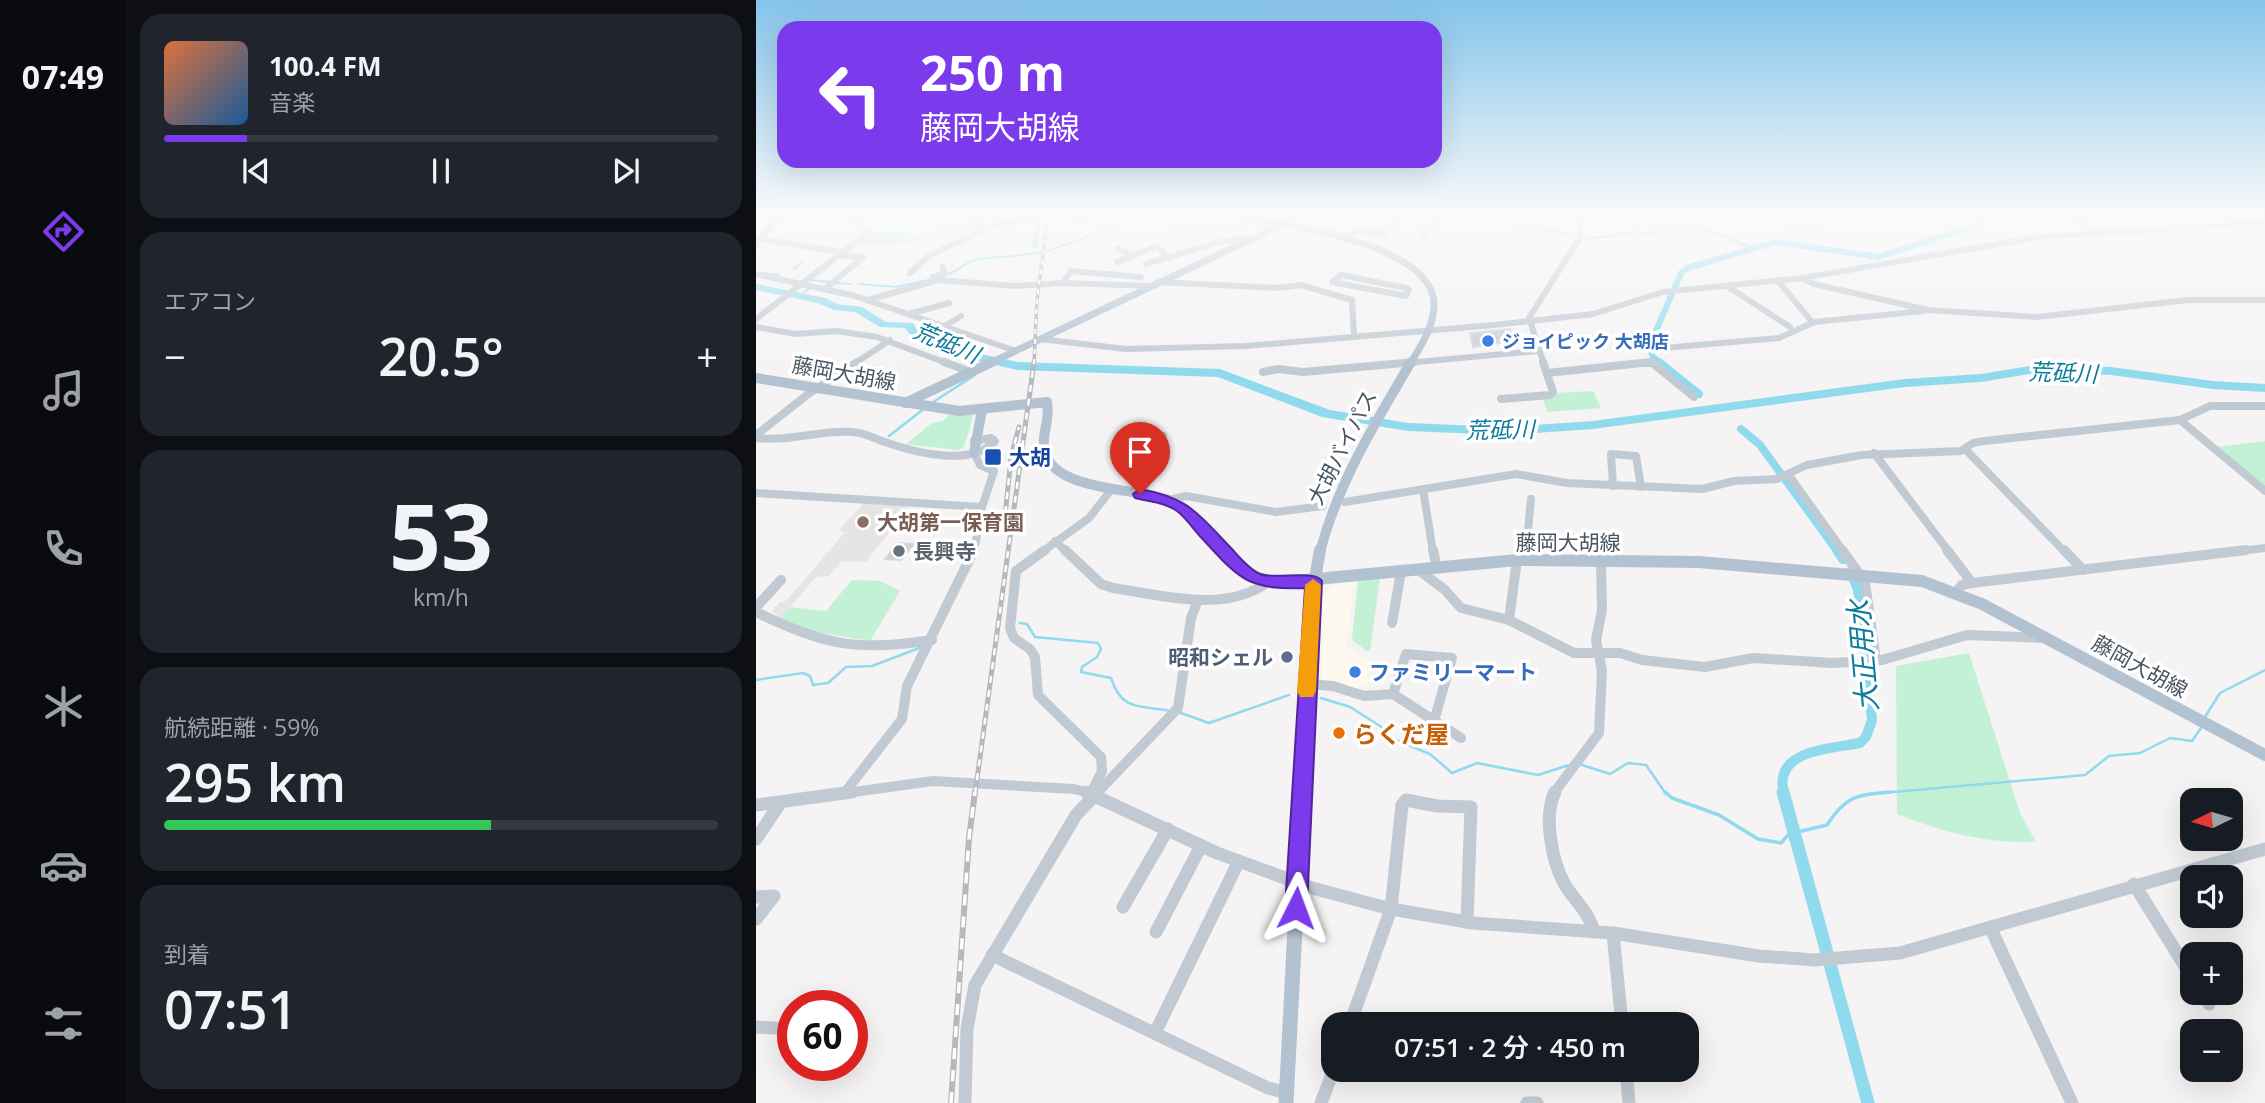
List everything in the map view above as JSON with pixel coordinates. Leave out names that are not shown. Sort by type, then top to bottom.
[{"type":"main road","points":[[905,403],[1191,267]]},
{"type":"main road","name":"大胡バイパス","points":[[1287,1098],[1313,581],[1331,510],[1369,436],[1430,329],[1433,298],[1417,272],[1410,267]]},
{"type":"main road","name":"藤岡大胡線","points":[[756,377],[927,406],[982,410],[1047,402],[1047,459],[1060,470],[1111,490],[1169,500],[1191,515],[1244,572],[1268,582],[1313,581],[1521,560],[1699,562],[1922,581],[1956,592],[2046,637],[2265,755]]},
{"type":"main road","points":[[974,453],[974,441],[982,410]]},
{"type":"street","points":[[756,319],[825,267]]},
{"type":"street","points":[[825,289],[836,283],[852,267]]},
{"type":"street","points":[[910,273],[916,267]]},
{"type":"street","points":[[867,300],[944,274],[943,267]]},
{"type":"street","points":[[1501,399],[1550,395],[1553,392],[1529,321],[1562,267]]},
{"type":"street","points":[[1040,339],[1126,349],[1245,346],[1593,314],[1635,298],[1669,291],[1778,281],[1863,267]]},
{"type":"street","points":[[1062,283],[1071,271],[1141,277],[1130,285]]},
{"type":"street","points":[[758,272],[867,300],[1015,351]]},
{"type":"street","points":[[1341,275],[1375,282],[1409,290],[1406,296],[1332,282],[1341,275]]},
{"type":"street","points":[[1802,278],[1814,284],[1928,310],[2037,317],[2188,300],[2265,300]]},
{"type":"street","points":[[919,282],[939,280],[1015,286],[1062,283],[1278,288],[1301,285],[1351,299],[1375,282]]},
{"type":"street","points":[[1778,281],[1813,323]]},
{"type":"street","points":[[1727,286],[1743,299],[1790,327]]},
{"type":"street","points":[[1351,299],[1354,336]]},
{"type":"street","points":[[909,314],[949,303]]},
{"type":"street","points":[[1663,348],[1779,338],[1813,323],[1928,310]]},
{"type":"street","points":[[945,326],[961,316]]},
{"type":"street","points":[[756,327],[799,334],[836,331],[890,340],[972,372]]},
{"type":"street","points":[[756,436],[817,388],[890,340]]},
{"type":"street","points":[[1263,372],[1411,363],[1538,351]]},
{"type":"street","points":[[1547,373],[1651,362],[1694,397]]},
{"type":"street","points":[[1345,502],[1516,474],[1534,475],[1567,483],[1693,490],[1734,481],[1784,476],[1807,465],[1874,453],[1965,449],[1978,442],[2180,420],[2194,409],[2207,405],[2265,406]]},
{"type":"street","points":[[2180,420],[2265,491]]},
{"type":"street","points":[[756,436],[779,441],[862,432],[883,442],[959,456],[991,447],[995,441],[974,441]]},
{"type":"street","points":[[1140,494],[1159,462],[1163,436]]},
{"type":"street","points":[[1965,449],[2083,570]]},
{"type":"street","points":[[846,791],[900,722],[907,686],[974,554],[982,507],[994,471],[979,464],[974,453]]},
{"type":"street","points":[[1613,486],[1611,454],[1632,453],[1636,456],[1641,487]]},
{"type":"street","points":[[1874,453],[1972,583]]},
{"type":"street","points":[[1784,476],[1857,575],[1874,661]]},
{"type":"street","points":[[1423,489],[1427,526],[1437,568]]},
{"type":"street","points":[[1093,793],[1102,771],[1101,757],[1038,695],[1035,657],[1030,649],[1014,638],[1010,628],[1014,574],[1088,518],[1111,490]]},
{"type":"street","points":[[756,492],[982,507]]},
{"type":"street","points":[[1169,500],[1186,496],[1276,512],[1323,506]]},
{"type":"street","points":[[1509,620],[1531,499]]},
{"type":"street","points":[[1055,541],[1104,586],[1198,600],[1251,595],[1268,582]]},
{"type":"street","points":[[1956,592],[1962,585],[1972,583],[2265,548]]},
{"type":"street","points":[[1594,932],[1590,916],[1567,888],[1558,870],[1550,801],[1599,733],[1602,670],[1598,655],[1601,561]]},
{"type":"street","points":[[1420,570],[1445,590],[1461,608],[1509,620],[1574,653],[1620,653],[1642,660],[1714,668],[1753,658],[1874,661],[1927,649],[1967,635],[2046,637]]},
{"type":"street","points":[[1392,623],[1401,572]]},
{"type":"street","points":[[781,580],[756,610],[794,632],[837,642],[892,648],[932,640]]},
{"type":"street","points":[[965,1103],[971,997],[992,955],[1066,830],[1093,793],[1175,712],[1191,618],[1198,600]]},
{"type":"street","points":[[1393,694],[1406,654],[1452,658],[1434,721]]},
{"type":"street","points":[[1307,684],[1333,686],[1364,696],[1393,694],[1461,738]]},
{"type":"street","points":[[756,805],[933,781],[1093,793],[1201,846],[1239,861],[1297,883],[1391,909],[1467,922],[1613,933],[1734,953],[1815,960],[1900,953],[2134,884],[2265,849]]},
{"type":"street","points":[[756,839],[781,802]]},
{"type":"street","points":[[1354,1012],[1391,909],[1403,802],[1471,807],[1467,922]]},
{"type":"street","points":[[1124,906],[1168,829]]},
{"type":"street","points":[[1156,932],[1201,846]]},
{"type":"street","points":[[1155,1033],[1239,861]]},
{"type":"street","points":[[2134,884],[2180,958]]},
{"type":"street","points":[[756,897],[774,896],[756,919]]},
{"type":"street","points":[[1990,927],[2072,1103]]},
{"type":"street","points":[[1613,933],[1621,1012]]},
{"type":"street","points":[[992,955],[1287,1098]]},
{"type":"street","points":[[756,1027],[777,1028]]},
{"type":"street","points":[[1321,1103],[1329,1082]]},
{"type":"street","points":[[1627,1082],[1629,1103]]},
{"type":"street","points":[[1527,1103],[1537,1103]]},
{"type":"shaded area","points":[[865,502],[911,504],[866,562],[842,561],[829,576],[816,577],[781,618],[772,611],[780,602],[786,601],[806,578],[845,532],[838,531]]},
{"type":"shaded area","points":[[1358,581],[1353,592],[1346,647],[1361,658],[1369,659],[1369,685],[1356,689],[1321,679],[1324,595],[1334,584]]},
{"type":"green space","points":[[1593,391],[1601,408],[1547,412],[1543,398],[1556,393]]},
{"type":"green space","points":[[952,412],[974,413],[964,447],[958,450],[906,444],[932,423],[943,421]]},
{"type":"green space","points":[[2265,441],[2265,487],[2217,447]]},
{"type":"green space","points":[[1380,578],[1370,651],[1367,651],[1352,640],[1358,581]]},
{"type":"green space","points":[[852,580],[880,581],[900,591],[870,641],[799,629],[781,618],[790,607],[826,611]]},
{"type":"green space","points":[[1969,653],[2020,813],[2036,842],[1999,841],[1965,836],[1897,814],[1896,666]]},
{"type":"building","name":"ジョイピック 大胡店","points":[[1510,329],[1513,340],[1473,347],[1470,333]]},
{"type":"building","name":"長興寺","points":[[898,543],[914,544],[901,560],[885,559]]},
{"type":"waterway","points":[[946,275],[961,267]]},
{"type":"waterway","name":"大正用水","points":[[1661,364],[1653,357],[1649,347],[1681,273],[1689,267]]},
{"type":"waterway","points":[[763,273],[780,275]]},
{"type":"waterway","points":[[860,284],[896,287],[933,279]]},
{"type":"waterway","points":[[812,280],[829,282]]},
{"type":"waterway","points":[[836,283],[851,284]]},
{"type":"waterway","name":"荒砥川","points":[[756,287],[821,300],[834,307],[858,309],[884,325],[909,325],[915,334],[959,347],[977,357],[1018,366],[1220,373],[1327,414],[1408,427],[1505,431],[1593,425],[1905,383],[1981,378],[2041,368],[2111,371],[2213,385],[2265,388]]},
{"type":"waterway","points":[[801,295],[810,288]]},
{"type":"waterway","name":"大正用水","points":[[1659,362],[1699,394]]},
{"type":"waterway","points":[[930,404],[975,375]]},
{"type":"waterway","points":[[889,436],[925,408]]},
{"type":"waterway","name":"大正用水","points":[[1741,429],[1760,445],[1838,552]]},
{"type":"waterway","name":"大正用水","points":[[1837,550],[1843,559]]},
{"type":"waterway","name":"大正用水","points":[[1784,794],[1783,779],[1787,768],[1795,760],[1820,750],[1860,743],[1866,737],[1872,720],[1858,590],[1851,571]]},
{"type":"waterway","points":[[1020,623],[1027,624],[1035,637],[1098,643],[1101,649],[1097,657],[1082,667],[1081,672],[1111,678],[1115,689],[1127,702],[1172,711]]},
{"type":"waterway","points":[[756,680],[803,673],[810,676],[813,685],[828,683],[846,667],[872,666],[922,647]]},
{"type":"waterway","points":[[2205,717],[2220,693],[2265,670]]},
{"type":"waterway","points":[[1178,712],[1209,723],[1289,695]]},
{"type":"waterway","points":[[1321,698],[1350,707],[1380,726],[1393,739],[1430,754],[1452,773],[1477,763],[1538,775],[1569,765]]},
{"type":"waterway","points":[[1871,794],[2085,775],[2109,756],[2140,753],[2170,738],[2192,741],[2201,728]]},
{"type":"waterway","points":[[1582,765],[1610,774],[1628,763],[1646,765],[1666,794]]},
{"type":"waterway","points":[[1665,792],[1672,798],[1719,815],[1758,839],[1781,843],[1789,834],[1827,825],[1840,808],[1853,798],[1891,792]]},
{"type":"waterway","name":"大正用水","points":[[1783,792],[1868,1103]]},
{"type":"railway","points":[[1034,364],[1041,267]]},
{"type":"railway","points":[[975,794],[1034,362]]},
{"type":"railway","points":[[1004,527],[1011,457],[1019,427]]},
{"type":"railway","points":[[951,1103],[969,838],[975,792]]},
{"type":"slow traffic","points":[[1307,691],[1313,585]]},
{"type":"place","name":"ジョイピック 大胡店","points":[[1488,341]]},
{"type":"place","name":"大胡","points":[[993,457]]},
{"type":"place","name":"大胡第一保育園","points":[[863,522]]},
{"type":"place","name":"長興寺","points":[[899,551]]},
{"type":"place","name":"昭和シェル","points":[[1287,657]]},
{"type":"place","name":"ファミリーマート","points":[[1355,672]]},
{"type":"place","name":"らくだ屋","points":[[1339,733]]},
{"type":"route","points":[[1140,494],[1177,503],[1202,526],[1239,568],[1257,580],[1280,583],[1313,581],[1296,908]]}]
